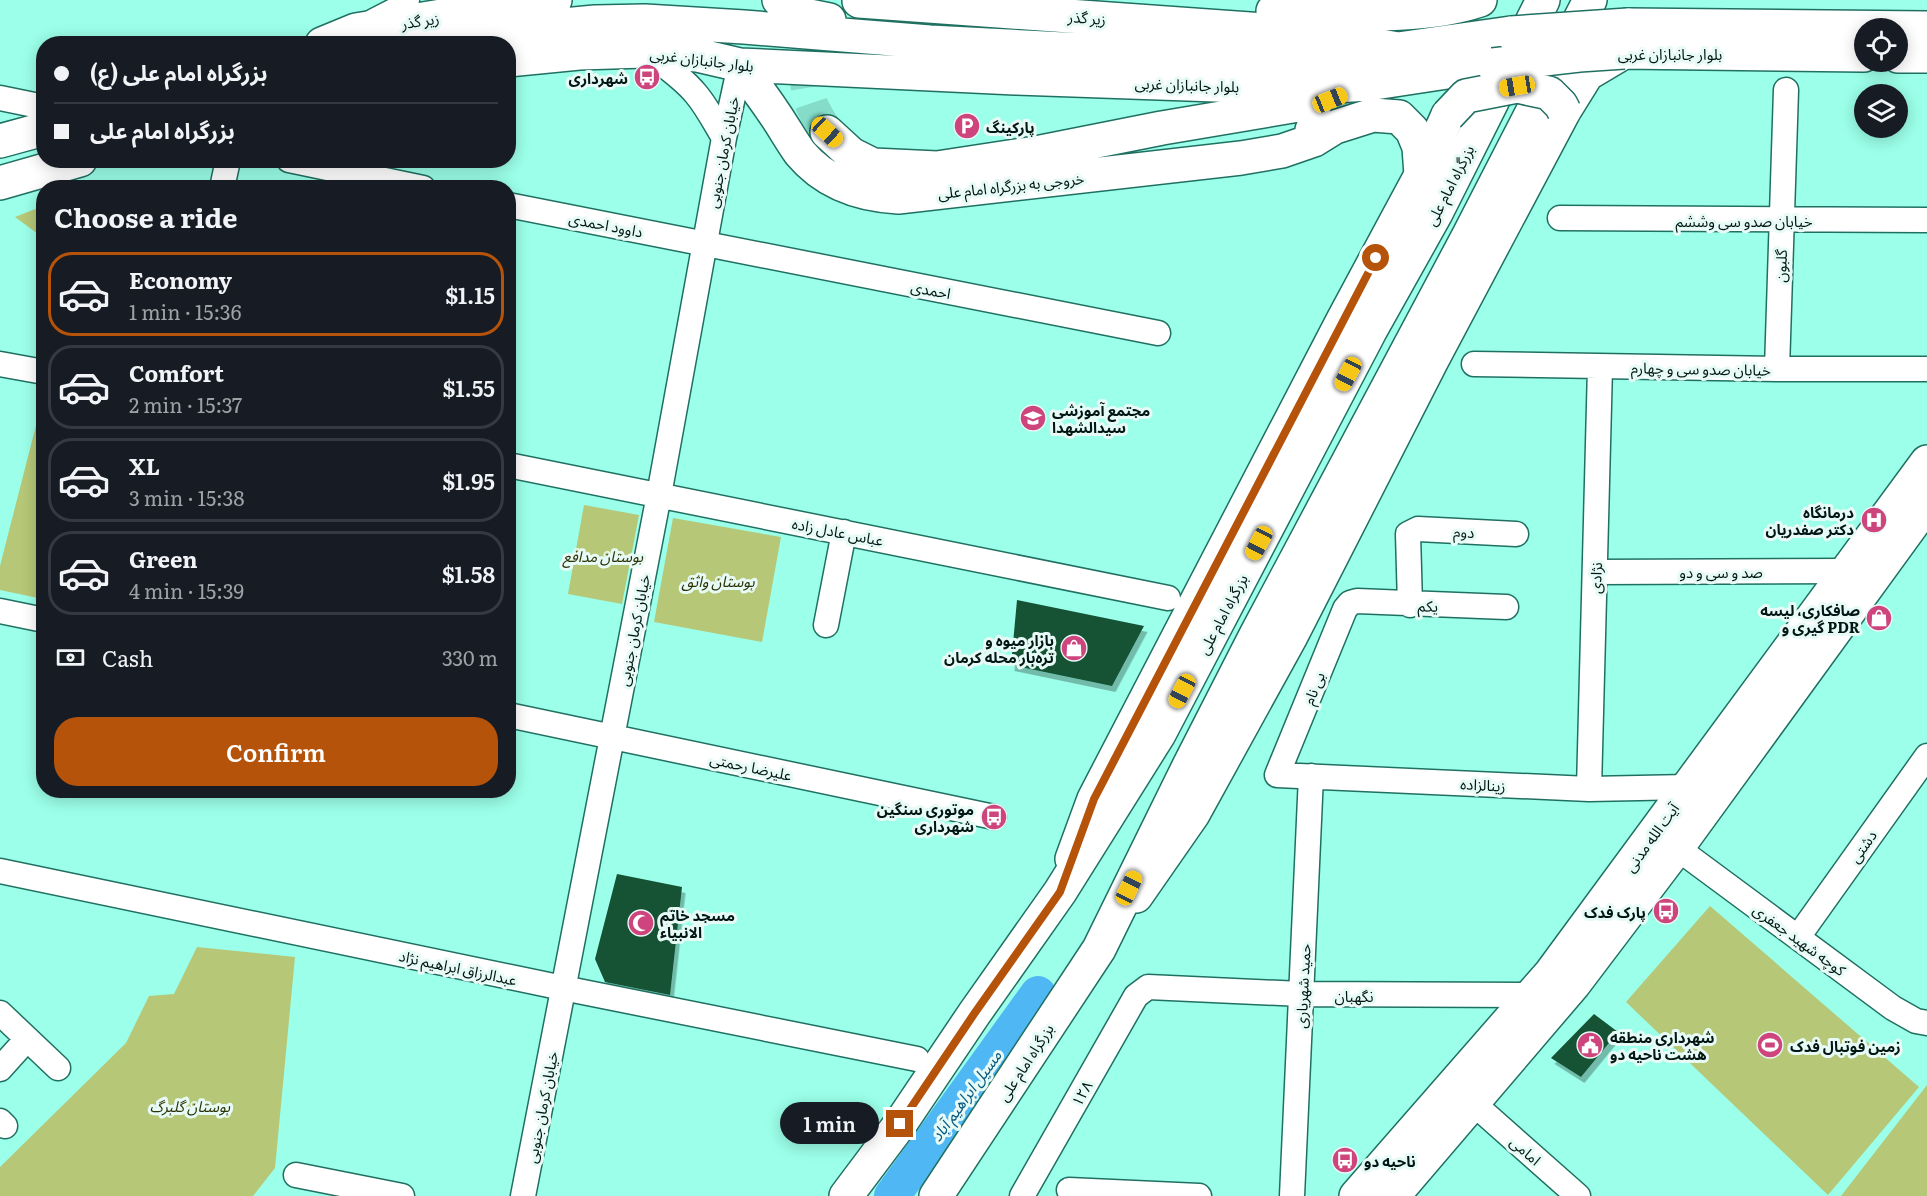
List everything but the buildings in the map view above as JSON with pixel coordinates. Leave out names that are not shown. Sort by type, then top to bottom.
[{"type":"main road","name":"زیر گذر","points":[[341,36],[356,30],[555,0]]},
{"type":"main road","points":[[645,36],[696,0]]},
{"type":"main road","points":[[779,0],[795,13],[806,17],[880,29],[930,42]]},
{"type":"main road","points":[[1136,21],[1192,11],[1398,13],[1444,8],[1480,0]]},
{"type":"main road","name":"بزرگراه امام علی","points":[[846,1196],[900,1124],[1060,892],[1159,734],[1370,331],[1436,213],[1543,0]]},
{"type":"main road","name":"بزرگراه امام علی","points":[[936,1196],[1100,949],[1256,635],[1469,235],[1590,0]]},
{"type":"main road","points":[[1664,0],[1710,25]]},
{"type":"main road","name":"زیر گذر","points":[[859,1],[1136,21]]},
{"type":"main road","name":"بلوار جانبازان غربی","points":[[516,59],[579,53],[747,14],[930,42],[1294,61],[1511,33],[1854,55]]},
{"type":"main road","name":"خیابان کرمان جنوبی","points":[[740,65],[747,14]]},
{"type":"main road","name":"بلوار جانبازان غربی","points":[[1136,21],[1305,33],[1398,49]]},
{"type":"main road","name":"بلوار جانبازان غربی","points":[[471,36],[595,22],[645,36],[697,55],[740,65],[1304,88],[1368,84],[1493,65],[1579,55],[1626,39],[1710,25],[1927,28]]},
{"type":"main road","points":[[1100,949],[1199,803],[1292,636],[1432,360],[1564,111],[1587,74],[1626,39]]},
{"type":"main road","points":[[1908,56],[1927,56]]},
{"type":"main road","name":"خروجی به بزرگراه امام علی","points":[[740,65],[801,153],[814,168],[844,185],[874,195],[898,197],[1241,158],[1282,150],[1314,140],[1335,127]]},
{"type":"main road","points":[[827,132],[851,154],[873,165],[937,168],[1036,153],[1162,128],[1330,100],[1368,84]]},
{"type":"main road","points":[[1060,892],[1094,799],[1421,175],[1448,114],[1466,96],[1517,86],[1549,93],[1564,111]]},
{"type":"main road","points":[[1087,142],[1122,151],[1335,127],[1373,115],[1399,117],[1412,130],[1419,147],[1421,175]]},
{"type":"main road","points":[[0,141],[36,131]]},
{"type":"main road","points":[[0,183],[52,168]]},
{"type":"main road","name":"آیت الله مدنی","points":[[1463,1094],[1532,995],[1551,973],[1927,462]]},
{"type":"main road","name":"آیت الله مدنی","points":[[1356,1196],[1574,984],[1677,848],[1927,504]]},
{"type":"main road","points":[[1393,1196],[1463,1094]]},
{"type":"street","points":[[356,30],[403,6],[407,0]]},
{"type":"street","points":[[645,36],[669,69],[696,94],[724,138]]},
{"type":"street","name":"خیابان کرمان جنوبی","points":[[523,1196],[659,495],[724,138],[740,65]]},
{"type":"street","name":"گلبون","points":[[1777,369],[1786,90]]},
{"type":"street","points":[[0,98],[36,105]]},
{"type":"street","points":[[314,168],[352,180]]},
{"type":"street","name":"داوود احمدی","points":[[516,207],[704,244]]},
{"type":"street","name":"خیابان صدو سی وششم","points":[[1560,218],[1927,220]]},
{"type":"street","name":"احمدی","points":[[704,244],[1158,333]]},
{"type":"street","points":[[0,364],[36,371]]},
{"type":"street","name":"خیابان صدو سی و چهارم","points":[[1474,364],[1927,369]]},
{"type":"street","name":"نژادی","points":[[1589,789],[1600,367]]},
{"type":"street","name":"عباس عادل زاده","points":[[516,467],[1168,598]]},
{"type":"street","name":"دوم","points":[[1410,605],[1408,534],[1412,531],[1418,529],[1516,534]]},
{"type":"street","points":[[826,625],[844,532]]},
{"type":"street","name":"صد و سی و دو","points":[[1595,572],[1847,571]]},
{"type":"street","name":"یکم","points":[[1350,603],[1357,601],[1410,605],[1506,607]]},
{"type":"street","name":"بی نام","points":[[1277,775],[1345,609],[1350,603]]},
{"type":"street","points":[[0,611],[36,618]]},
{"type":"street","name":"علیرضا رحمتی","points":[[516,717],[994,817]]},
{"type":"street","name":"دشتی","points":[[1798,937],[1927,756]]},
{"type":"street","name":"زینالزاده","points":[[1277,775],[1589,789],[1688,787]]},
{"type":"street","name":"حمید شهریاری","points":[[1292,1196],[1311,776]]},
{"type":"street","name":"کوچه شهید جعفری","points":[[1677,848],[1893,1008],[1916,1021],[1927,1023]]},
{"type":"street","name":"عبدالرزاق ابراهیم نژاد","points":[[0,871],[917,1059]]},
{"type":"street","name":"نگهبان","points":[[1141,991],[1148,987],[1301,994],[1532,995]]},
{"type":"street","name":"۱۲۸","points":[[1022,1196],[1136,996],[1141,991]]},
{"type":"street","points":[[0,1013],[58,1068]]},
{"type":"street","points":[[0,1069],[27,1039]]},
{"type":"street","name":"امامی","points":[[1463,1094],[1578,1196]]},
{"type":"street","points":[[296,1175],[402,1196]]},
{"type":"street","points":[[1070,1190],[1199,1196]]},
{"type":"green space","points":[[36,209],[36,233],[15,217]]},
{"type":"green space","points":[[36,425],[36,598],[0,590],[0,566]]},
{"type":"green space","name":"بوستان مدافع","points":[[584,505],[639,515],[622,604],[568,594]]},
{"type":"green space","name":"بوستان واثق","points":[[673,518],[781,537],[762,642],[654,622]]},
{"type":"green space","name":"زمین فوتبال فدک","points":[[1710,906],[1919,1087],[1828,1195],[1626,1002]]},
{"type":"green space","name":"بوستان گلبرگ","points":[[197,947],[295,957],[275,1168],[253,1196],[0,1196],[0,1167],[126,1043],[149,996],[174,994]]},
{"type":"green space","points":[[1927,1085],[1927,1196],[1841,1196]]},
{"type":"waterway","name":"مسیل ابراهیم آباد","points":[[892,1196],[1038,994]]},
{"type":"tunnel","points":[[827,132],[808,94],[806,58],[810,44],[819,31],[838,14],[859,1]]},
{"type":"place","name":"شهرداری","points":[[647,77]]},
{"type":"place","name":"پارکینگ","points":[[967,126]]},
{"type":"place","name":"مجتمع آموزشی سیدالشهدا","points":[[1033,418]]},
{"type":"place","name":"درمانگاه دکتر صفدریان","points":[[1874,520]]},
{"type":"place","name":"صافکاری، لیسه گیری و PDR","points":[[1879,618]]},
{"type":"place","name":"بازار میوه و تره‌بار محله کرمان","points":[[1074,648]]},
{"type":"place","name":"موتوری سنگین شهرداری","points":[[994,817]]},
{"type":"place","name":"پارک فدک","points":[[1666,911]]},
{"type":"place","name":"مسجد خاتم الانبیاء","points":[[641,923]]},
{"type":"place","name":"شهرداری منطقه هشت ناحیه دو","points":[[1590,1045]]},
{"type":"place","name":"زمین فوتبال فدک","points":[[1770,1045]]},
{"type":"place","name":"ناحیه دو","points":[[1345,1160]]},
{"type":"route","points":[[900,1124],[1060,892],[1094,799],[1376,258]]}]
